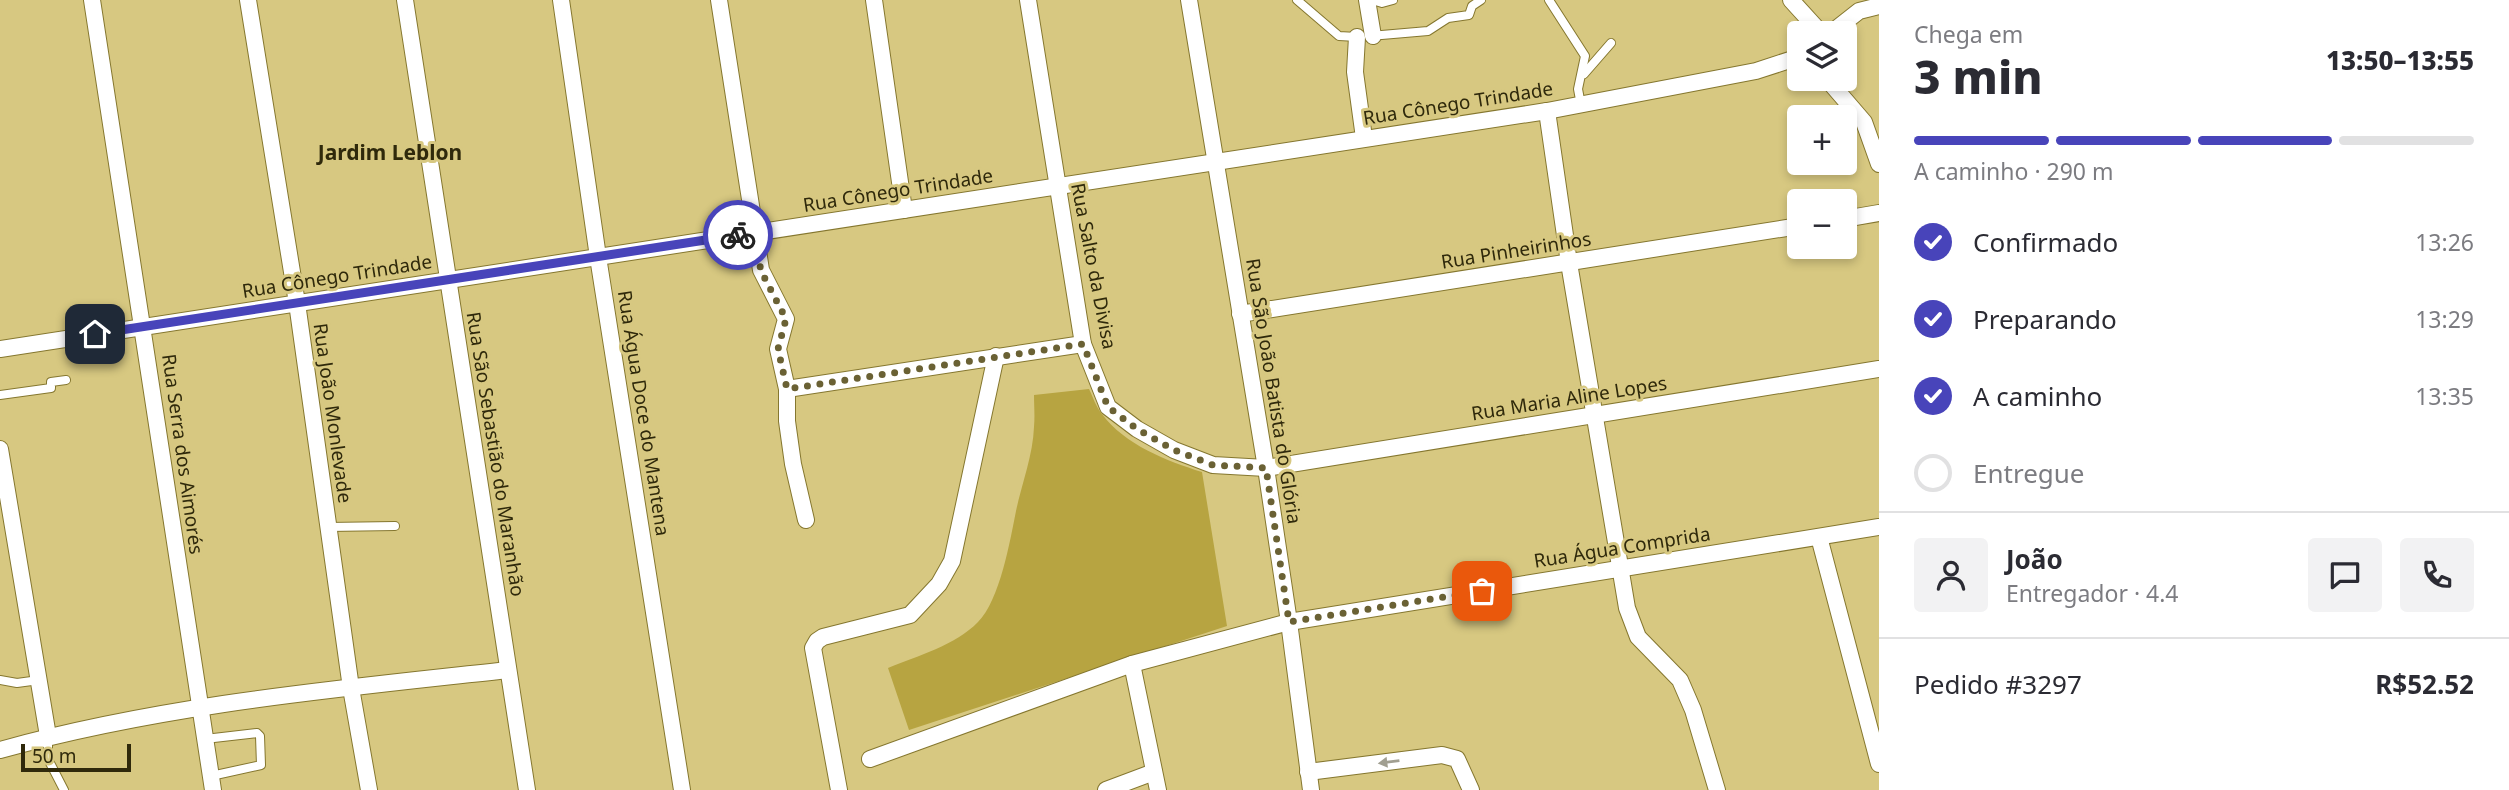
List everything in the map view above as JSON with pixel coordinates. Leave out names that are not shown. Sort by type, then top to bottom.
[{"type":"street","name":"Rua Serra dos Aimorés","points":[[92,0],[212,783]]},
{"type":"street","name":"Rua João Monlevade","points":[[248,0],[297,303],[351,688],[369,790]]},
{"type":"street","name":"Rua São Sebastião do Maranhão","points":[[405,0],[527,790]]},
{"type":"street","name":"Rua Água Doce do Mantena","points":[[561,0],[598,257],[682,790]]},
{"type":"street","points":[[719,0],[761,271],[786,319],[778,349],[787,389],[787,421],[793,464],[806,520]]},
{"type":"street","points":[[874,0],[904,210]]},
{"type":"street","name":"Rua Salto da Divisa","points":[[1028,0],[1083,344],[1108,407],[1137,429],[1174,450],[1213,465],[1266,468]]},
{"type":"street","name":"Rua São João Batista do Glória","points":[[1189,0],[1266,468],[1311,790]]},
{"type":"street","points":[[1364,138],[1355,72],[1365,36],[1369,0]]},
{"type":"street","points":[[1791,0],[1810,21]]},
{"type":"street","points":[[1846,21],[1859,11],[1879,6]]},
{"type":"street","name":"Rua Cônego Trindade","points":[[0,349],[1547,111],[1756,71],[1787,61]]},
{"type":"street","points":[[1837,91],[1864,122],[1879,164]]},
{"type":"street","points":[[1547,111],[1569,263],[1627,608],[1637,637],[1680,680],[1693,709],[1717,790]]},
{"type":"street","points":[[1857,217],[1879,213]]},
{"type":"street","name":"Rua Pinheirinhos","points":[[1240,314],[1787,228]]},
{"type":"street","points":[[787,389],[1083,344]]},
{"type":"street","points":[[839,790],[813,648],[823,637],[911,615],[939,584],[952,561],[996,356]]},
{"type":"street","name":"Rua Maria Aline Lopes","points":[[1266,468],[1879,369]]},
{"type":"street","points":[[0,449],[48,736]]},
{"type":"street","name":"Rua Água Comprida","points":[[870,759],[1132,664],[1289,622],[1879,527]]},
{"type":"street","points":[[1819,537],[1879,764]]},
{"type":"street","points":[[1132,664],[1158,790]]},
{"type":"street","points":[[0,750],[48,736],[199,706],[508,670]]},
{"type":"street","points":[[1308,772],[1442,755],[1457,760],[1471,790]]},
{"type":"street","points":[[1105,790],[1154,772]]},
{"type":"lane","points":[[1297,0],[1339,36],[1429,31],[1448,18],[1469,15],[1472,6],[1481,0]]},
{"type":"lane","points":[[1369,0],[1382,3],[1394,0]]},
{"type":"lane","points":[[1549,0],[1585,55],[1578,89],[1581,105]]},
{"type":"lane","points":[[1582,76],[1611,43]]},
{"type":"lane","points":[[0,395],[51,388],[51,382],[66,380]]},
{"type":"lane","points":[[328,527],[396,526]]},
{"type":"lane","points":[[0,680],[18,683],[39,680]]},
{"type":"lane","points":[[205,738],[257,733],[260,736],[261,765],[212,783]]},
{"type":"lane","points":[[48,736],[48,759],[64,790]]},
{"type":"shaded area","points":[[1089,389],[1100,411],[1122,435],[1161,457],[1202,472],[1227,626],[909,730],[888,668],[959,637],[986,612],[1003,570],[1029,458],[1034,427],[1034,395]]},
{"type":"way so far","points":[[738,235],[754,233],[761,271],[786,319],[778,349],[787,389],[1083,344],[1108,407],[1137,429],[1174,450],[1213,465],[1266,468],[1289,622],[1482,591]]},
{"type":"district","name":"Jardim Leblon","points":[[390,153]]},
{"type":"route","points":[[95,334],[738,235]]}]
